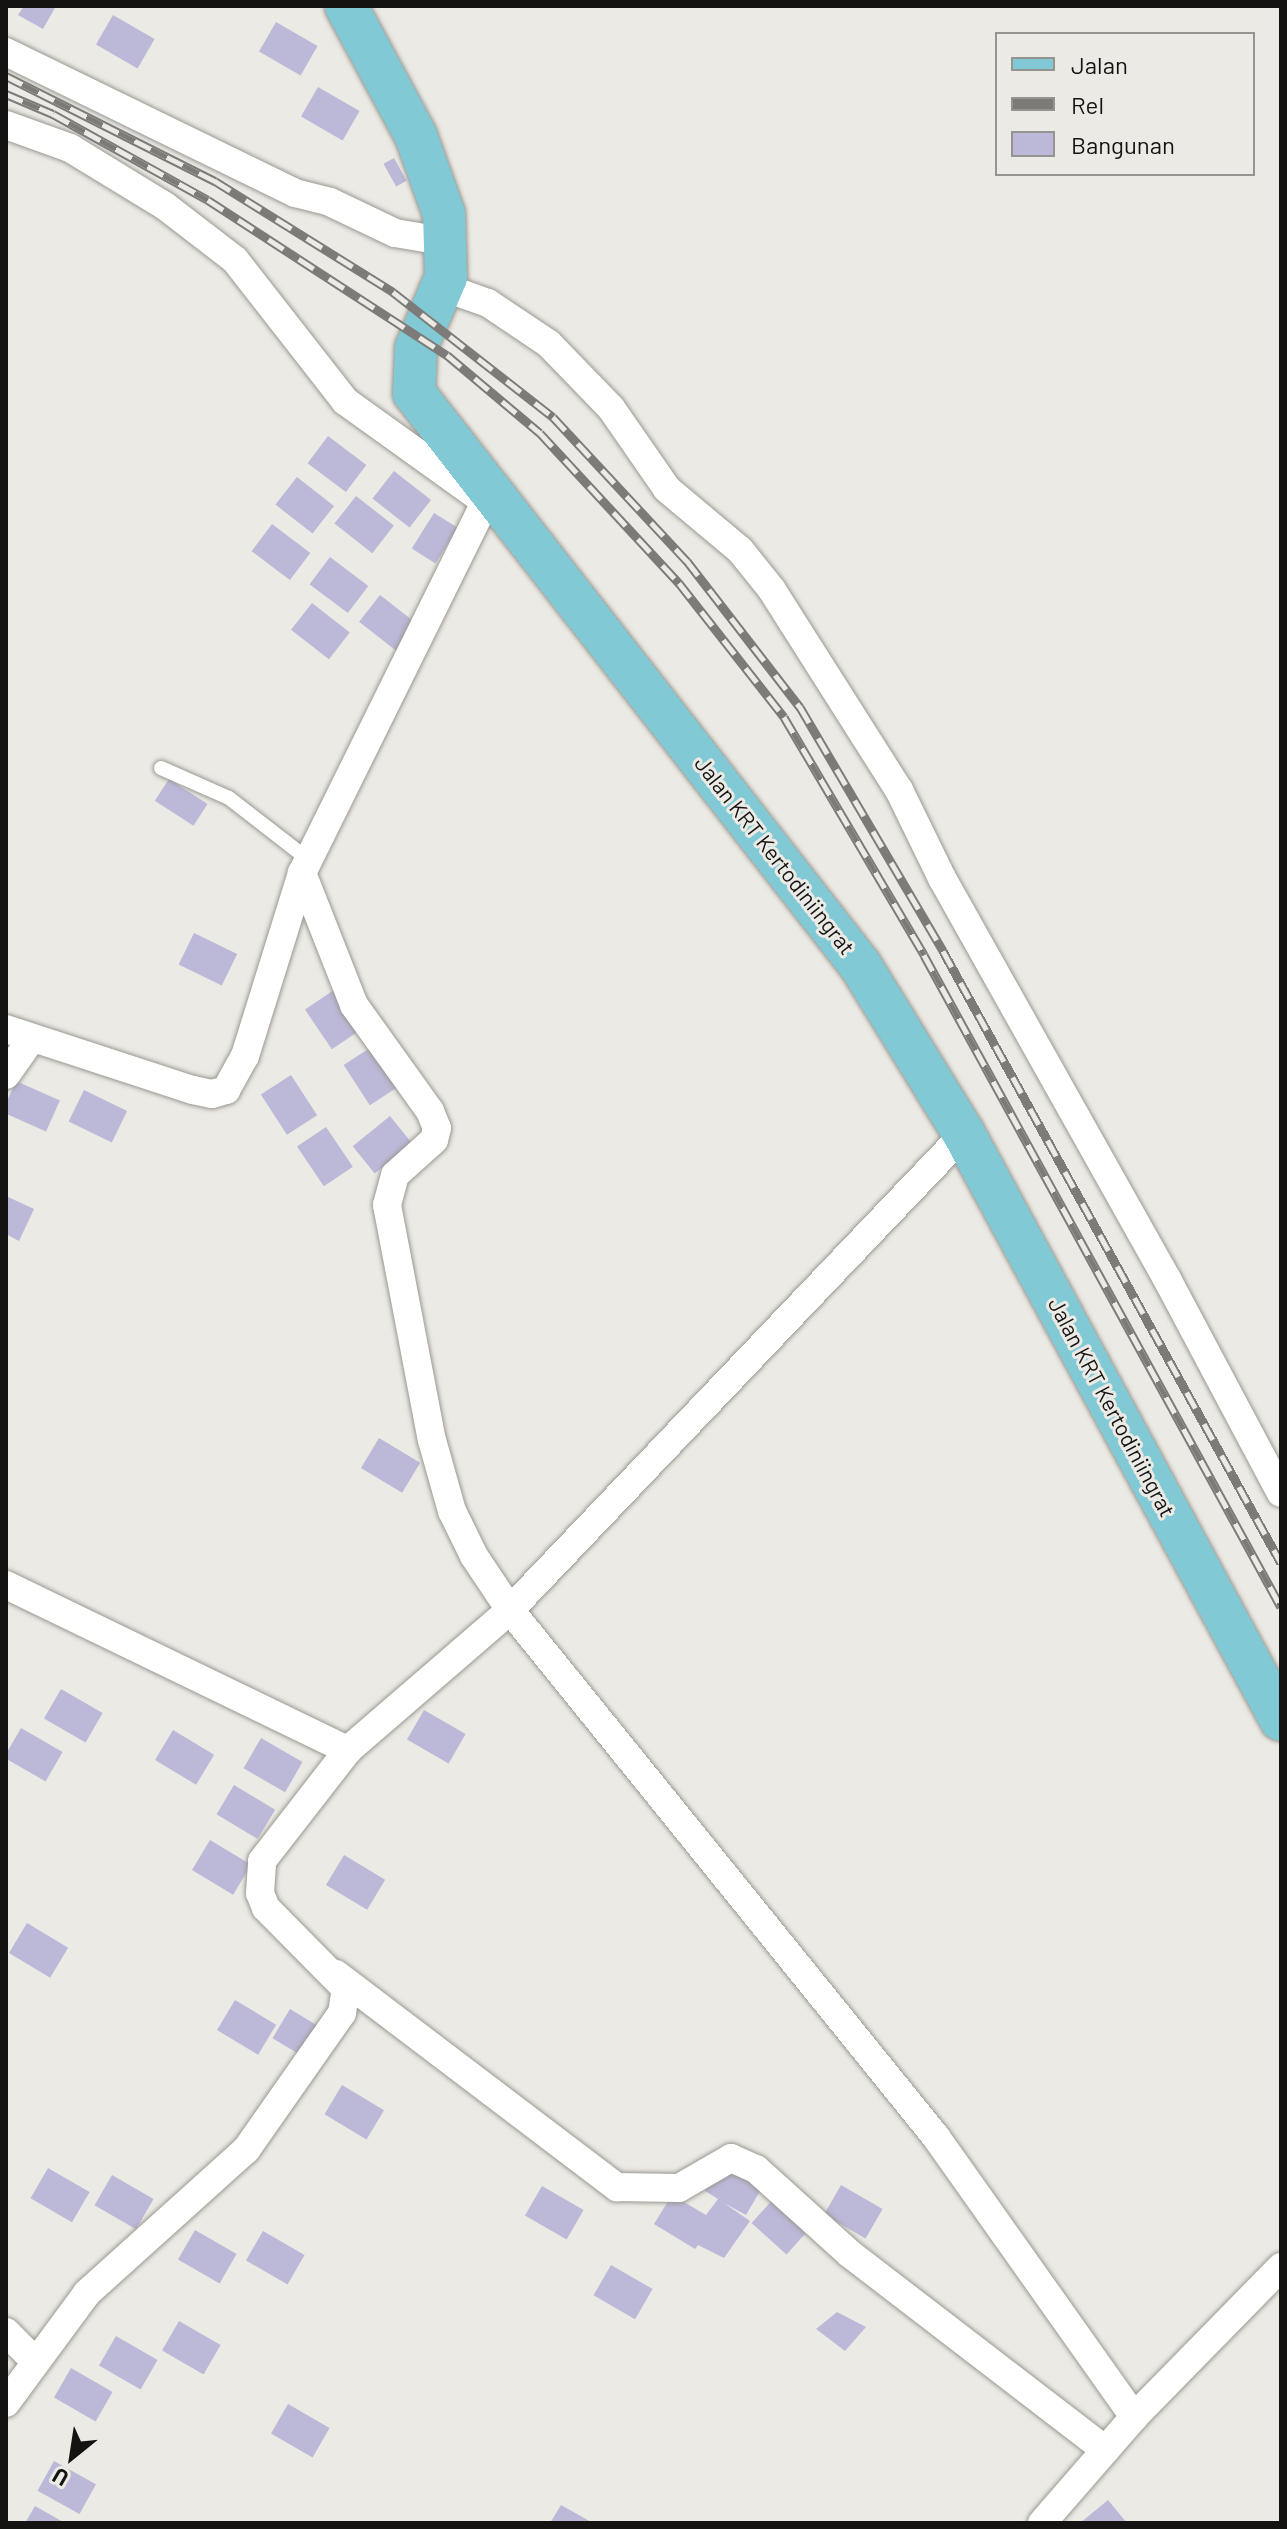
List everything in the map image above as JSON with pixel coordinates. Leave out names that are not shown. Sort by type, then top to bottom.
[{"type":"main road","name":"Jalan KRT Kertodiniingrat","points":[[346,6],[416,136],[444,214],[448,242],[443,287],[416,348],[414,393],[488,495],[860,965],[964,1134],[1281,1720]]},
{"type":"street","points":[[6,52],[295,193],[330,202],[395,233],[448,242]]},
{"type":"street","points":[[6,125],[70,148],[165,206],[235,260],[345,401],[488,495],[306,866],[245,1056],[226,1090],[212,1094],[193,1090],[18,1035],[6,1075]]},
{"type":"street","points":[[443,287],[488,303],[549,344],[611,408],[667,489],[740,550],[772,590],[899,790],[942,878],[1167,1279],[1281,1493]]},
{"type":"street","points":[[306,866],[354,1005],[430,1111],[437,1128],[434,1140],[390,1184],[387,1205],[415,1370],[452,1511],[510,1610],[936,2137],[1134,2417]]},
{"type":"street","points":[[964,1134],[510,1610],[348,1750],[262,1861],[260,1893],[276,1921],[334,1972],[617,2187],[679,2188],[731,2158],[756,2169],[850,2254],[1105,2450]]},
{"type":"street","points":[[6,1585],[348,1750]]},
{"type":"street","points":[[6,2403],[34,2360],[87,2293],[246,2150],[342,2013],[346,1989],[334,1972]]},
{"type":"street","points":[[1042,2523],[1134,2417],[1281,2267]]},
{"type":"street","points":[[6,2332],[34,2360]]},
{"type":"lane","points":[[161,768],[229,798],[306,866]]},
{"type":"building","points":[[24,6],[56,6],[43,29],[18,15]]},
{"type":"building","points":[[113,15],[155,39],[138,68],[96,44]]},
{"type":"building","points":[[276,22],[318,46],[301,75],[259,51]]},
{"type":"building","points":[[318,87],[360,111],[343,140],[301,116]]},
{"type":"building","points":[[394,158],[407,181],[396,187],[384,164]]},
{"type":"building","points":[[328,436],[366,465],[346,492],[308,463]]},
{"type":"building","points":[[394,471],[431,500],[409,528],[372,499]]},
{"type":"building","points":[[297,477],[334,506],[312,534],[275,505]]},
{"type":"building","points":[[356,496],[394,526],[372,553],[334,524]]},
{"type":"building","points":[[434,513],[458,528],[435,563],[412,549]]},
{"type":"building","points":[[272,524],[310,553],[290,580],[252,551]]},
{"type":"building","points":[[330,557],[368,586],[348,613],[310,584]]},
{"type":"building","points":[[380,595],[418,625],[397,651],[359,622]]},
{"type":"building","points":[[312,603],[350,633],[329,659],[291,630]]},
{"type":"building","points":[[169,779],[208,804],[193,826],[155,801]]},
{"type":"building","points":[[194,933],[237,954],[222,985],[179,964]]},
{"type":"building","points":[[334,990],[361,1030],[332,1049],[305,1010]]},
{"type":"building","points":[[373,1046],[399,1086],[370,1105],[344,1065]]},
{"type":"building","points":[[291,1075],[317,1115],[287,1135],[261,1095]]},
{"type":"building","points":[[16,1081],[60,1101],[46,1132],[6,1114],[6,1103]]},
{"type":"building","points":[[84,1090],[127,1111],[112,1142],[69,1121]]},
{"type":"building","points":[[390,1116],[412,1143],[375,1173],[353,1146]]},
{"type":"building","points":[[326,1127],[353,1167],[324,1186],[297,1147]]},
{"type":"building","points":[[6,1196],[34,1209],[19,1241],[6,1234]]},
{"type":"building","points":[[379,1438],[420,1463],[402,1493],[361,1468]]},
{"type":"building","points":[[61,1689],[103,1713],[86,1742],[44,1718]]},
{"type":"building","points":[[424,1710],[466,1734],[449,1763],[407,1739]]},
{"type":"building","points":[[21,1728],[63,1752],[46,1781],[6,1759]]},
{"type":"building","points":[[173,1730],[214,1755],[196,1785],[155,1760]]},
{"type":"building","points":[[261,1738],[303,1762],[285,1792],[244,1768]]},
{"type":"building","points":[[234,1785],[275,1810],[258,1839],[216,1814]]},
{"type":"building","points":[[210,1840],[251,1865],[233,1895],[192,1870]]},
{"type":"building","points":[[344,1855],[385,1880],[367,1910],[326,1885]]},
{"type":"building","points":[[27,1923],[68,1948],[50,1978],[9,1953]]},
{"type":"building","points":[[235,2000],[276,2025],[258,2055],[217,2030]]},
{"type":"building","points":[[290,2009],[326,2031],[308,2060],[272,2038]]},
{"type":"building","points":[[342,2085],[384,2110],[366,2139],[324,2114]]},
{"type":"building","points":[[722,2161],[763,2186],[746,2215],[724,2203],[750,2221],[724,2258],[698,2245],[695,2249],[654,2224],[672,2195],[706,2215],[718,2199],[705,2191]]},
{"type":"building","points":[[48,2168],[90,2192],[72,2222],[30,2198]]},
{"type":"building","points":[[112,2175],[154,2199],[136,2229],[95,2205]]},
{"type":"building","points":[[841,2185],[883,2209],[866,2238],[824,2214]]},
{"type":"building","points":[[542,2186],[584,2210],[567,2239],[525,2215]]},
{"type":"building","points":[[775,2197],[810,2228],[787,2254],[752,2223]]},
{"type":"building","points":[[195,2230],[237,2254],[220,2283],[178,2259]]},
{"type":"building","points":[[263,2231],[305,2255],[288,2284],[246,2260]]},
{"type":"building","points":[[611,2265],[653,2289],[635,2319],[594,2295]]},
{"type":"building","points":[[837,2312],[866,2327],[845,2351],[816,2329]]},
{"type":"building","points":[[179,2321],[221,2345],[204,2374],[162,2350]]},
{"type":"building","points":[[116,2336],[158,2360],[141,2389],[99,2365]]},
{"type":"building","points":[[71,2368],[113,2392],[96,2421],[54,2397]]},
{"type":"building","points":[[288,2404],[330,2428],[313,2457],[271,2433]]},
{"type":"building","points":[[54,2461],[96,2484],[79,2514],[38,2491]]},
{"type":"building","points":[[1108,2500],[1127,2523],[1080,2523]]},
{"type":"building","points":[[561,2505],[593,2523],[550,2523]]},
{"type":"building","points":[[35,2506],[65,2523],[25,2523]]},
{"type":"railway","points":[[6,76],[215,181],[393,292],[553,417],[687,561],[800,707],[943,951],[1281,1563]]},
{"type":"railway","points":[[6,94],[53,114],[208,200],[447,355],[540,433],[679,583],[784,717],[924,955],[1281,1607]]}]
